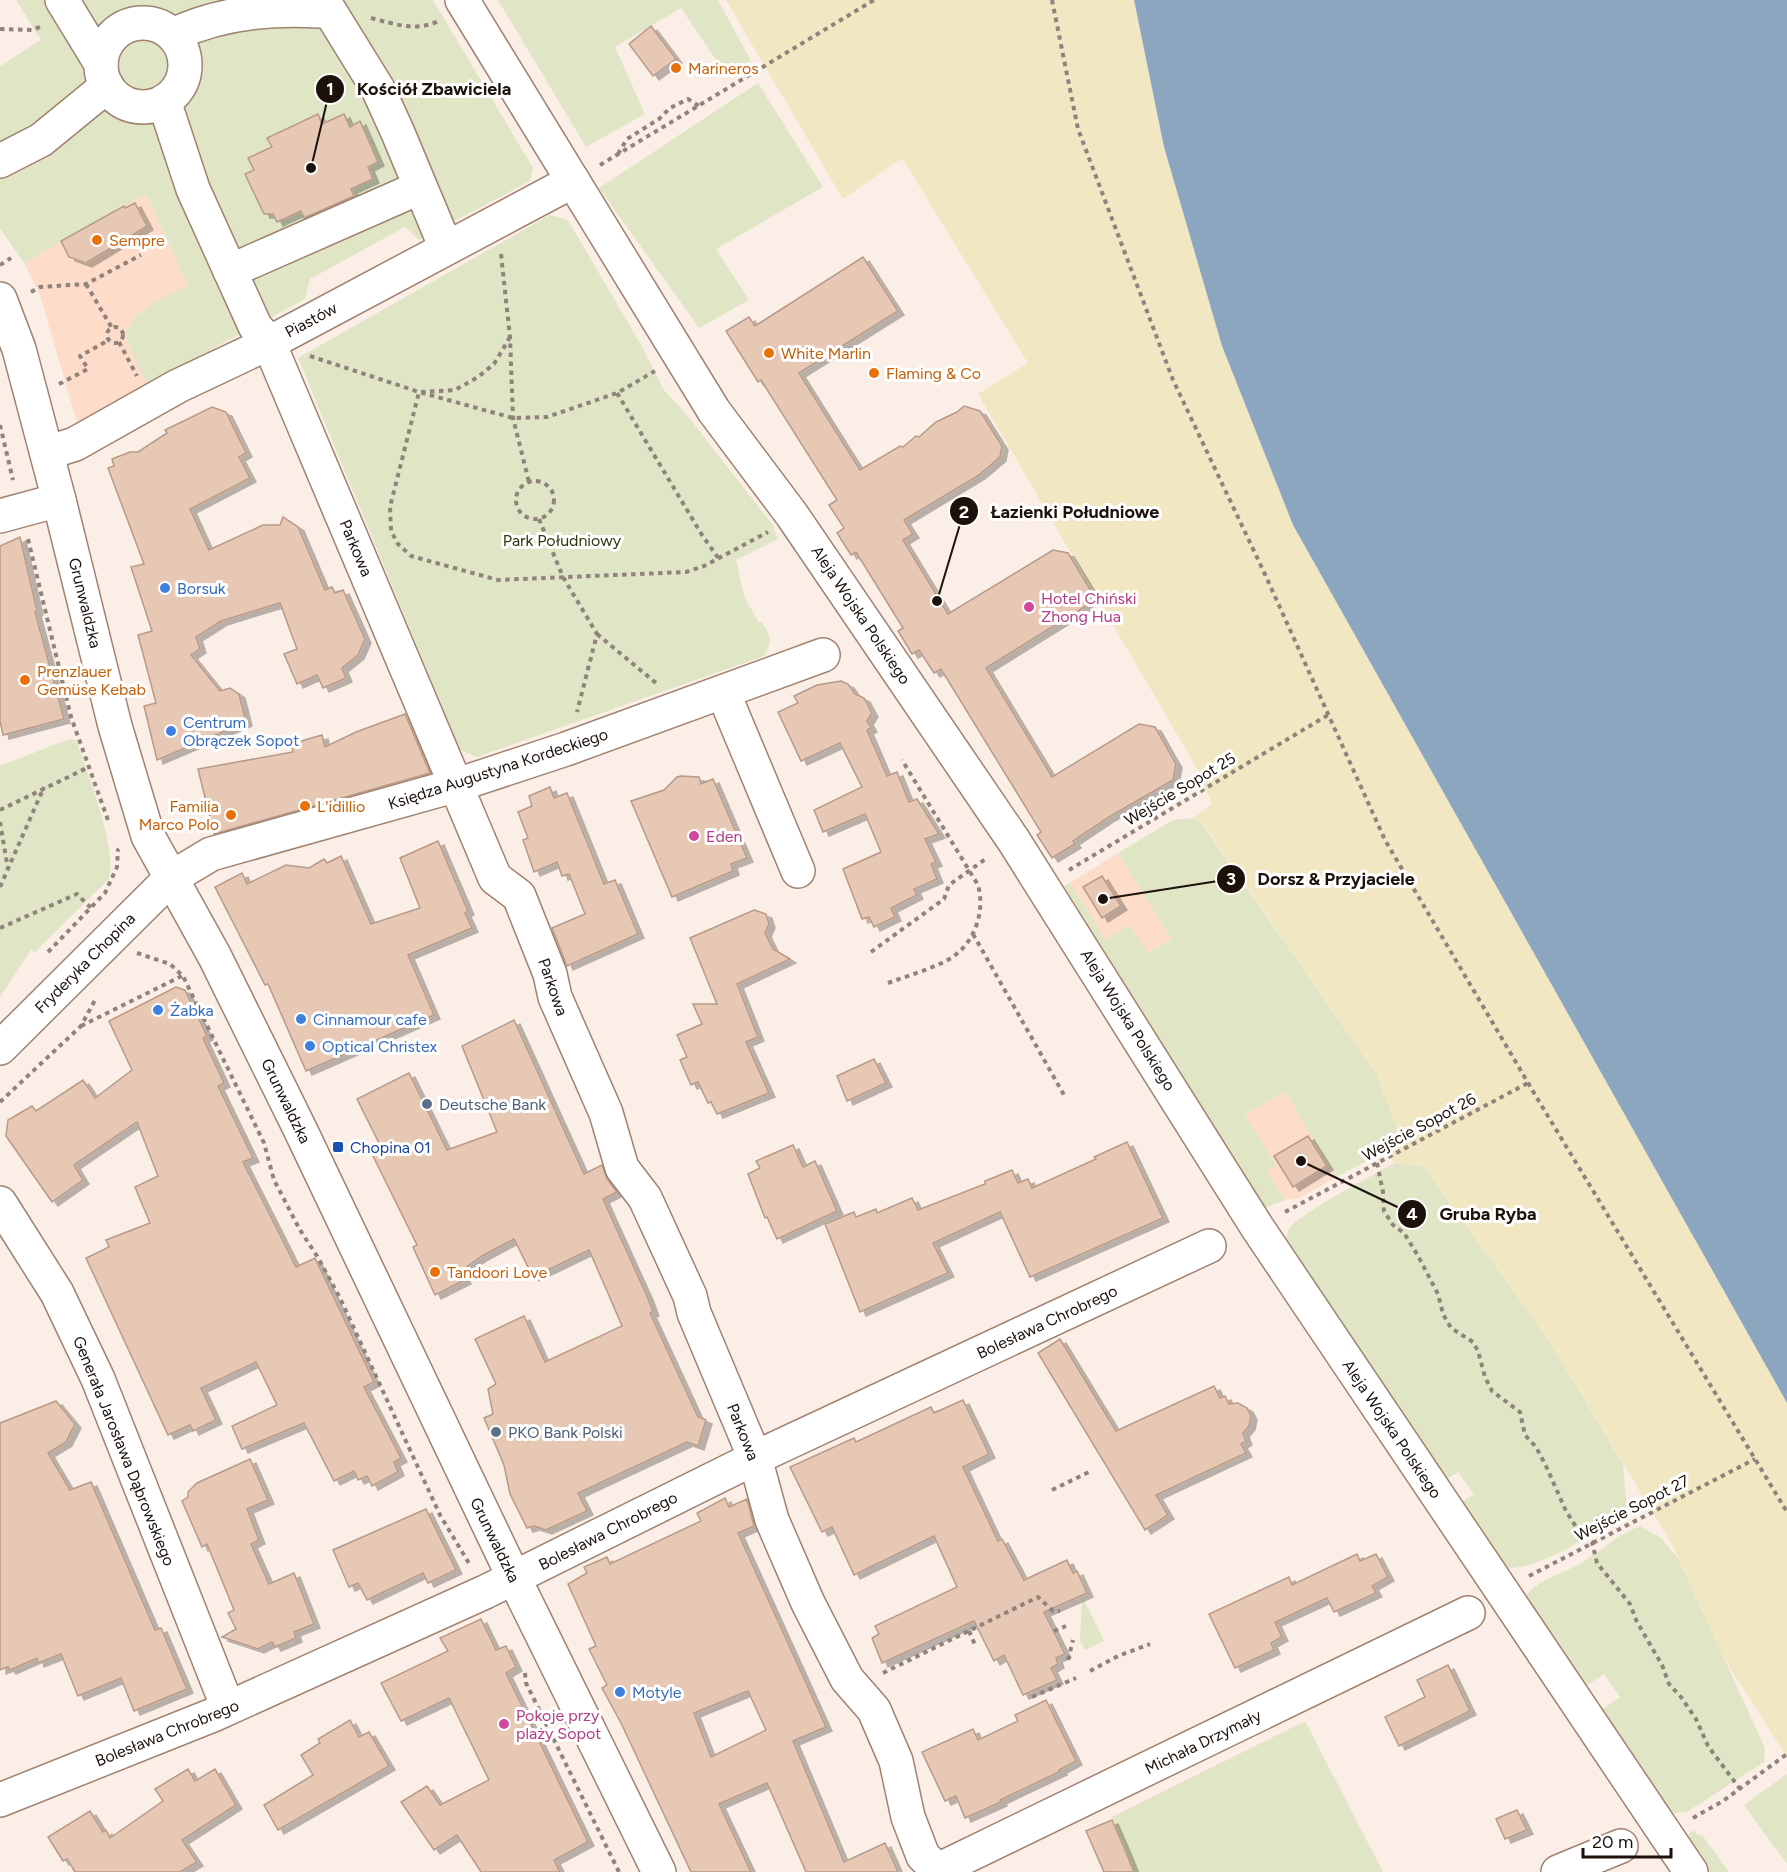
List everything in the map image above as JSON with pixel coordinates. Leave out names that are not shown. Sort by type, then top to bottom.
[{"type":"street","name":"Aleja Wojska Polskiego","points":[[465,4],[579,172],[680,357],[714,411],[792,515],[1044,885],[1257,1227],[1692,1872]]},
{"type":"street","points":[[65,5],[120,99],[137,106],[147,107],[164,101],[178,88],[185,70],[183,51],[161,14]]},
{"type":"street","points":[[0,161],[41,140],[104,75],[106,45],[127,26],[147,23],[161,14],[197,24],[238,14],[324,8],[378,89],[453,244]]},
{"type":"street","name":"Parkowa","points":[[164,101],[193,189],[255,326],[269,343],[495,878],[519,896],[550,974],[555,997],[606,1113],[622,1168],[645,1198],[690,1296],[698,1324],[755,1458],[772,1520],[804,1593],[847,1679],[874,1710],[893,1754],[908,1817],[923,1856],[939,1871]]},
{"type":"street","name":"Piastów","points":[[47,453],[75,444],[178,386],[269,343],[497,222],[579,172]]},
{"type":"street","points":[[230,271],[405,194]]},
{"type":"street","name":"Grunwaldzka","points":[[15,295],[19,349],[59,500],[114,726],[148,836],[215,957],[514,1578],[659,1872]]},
{"type":"street","points":[[13,524],[59,500]]},
{"type":"street","name":"Księdza Augustyna Kordeckiego","points":[[171,878],[212,854],[457,785],[566,749],[823,655]]},
{"type":"street","points":[[723,692],[798,871]]},
{"type":"street","name":"Fryderyka Chopina","points":[[0,1048],[171,878]]},
{"type":"street","name":"Generała Jarosława Dąbrowskiego","points":[[0,1203],[57,1293],[98,1379],[228,1708]]},
{"type":"street","name":"Bolesława Chrobrego","points":[[0,1800],[228,1708],[514,1578],[755,1458],[1209,1246]]},
{"type":"street","name":"Michała Drzymały","points":[[939,1871],[1468,1613]]},
{"type":"street","points":[[1558,1872],[1621,1846]]},
{"type":"path","points":[[579,172],[617,154],[874,0]]},
{"type":"path","points":[[1052,0],[1078,129],[1173,380],[1263,570],[1385,840],[1528,1083],[1787,1512]]},
{"type":"path","points":[[324,8],[416,28],[431,25],[465,4]]},
{"type":"path","points":[[0,29],[39,28],[65,5]]},
{"type":"path","points":[[617,154],[627,139],[659,119],[670,108],[688,99],[699,106]]},
{"type":"path","points":[[497,222],[510,337],[513,418],[529,482]]},
{"type":"path","points":[[15,295],[40,287],[86,284],[141,255]]},
{"type":"path","points":[[0,265],[11,258]]},
{"type":"path","points":[[86,284],[112,328]]},
{"type":"path","points":[[109,340],[108,331],[112,328]]},
{"type":"path","points":[[112,328],[121,329],[122,339],[119,342]]},
{"type":"path","points":[[419,392],[455,390],[494,364],[510,337]]},
{"type":"path","points":[[109,340],[114,343],[119,342]]},
{"type":"path","points":[[59,384],[88,369],[81,356],[109,340]]},
{"type":"path","points":[[119,342],[138,378]]},
{"type":"path","points":[[269,343],[419,392],[513,418],[547,417],[616,393],[680,357]]},
{"type":"path","points":[[419,392],[390,507],[391,531],[398,544],[411,556],[498,580],[686,572],[719,559],[765,534]]},
{"type":"path","points":[[616,393],[719,559]]},
{"type":"path","points":[[529,482],[544,484],[550,488],[553,495],[554,503],[551,510],[539,519],[525,516],[517,505],[518,491],[529,482]]},
{"type":"path","points":[[539,519],[563,577],[597,634],[684,706]]},
{"type":"path","points":[[13,524],[71,717],[111,829]]},
{"type":"path","points":[[566,749],[597,634]]},
{"type":"path","name":"Wejście Sopot 25","points":[[1044,885],[1328,715]]},
{"type":"path","points":[[888,983],[946,961],[963,949],[979,919],[981,898],[978,885],[902,760]]},
{"type":"path","points":[[0,810],[89,767]]},
{"type":"path","points":[[0,886],[44,787]]},
{"type":"path","points":[[0,822],[8,871]]},
{"type":"path","points":[[114,839],[118,850]]},
{"type":"path","points":[[870,952],[944,899],[949,885],[984,860]]},
{"type":"path","points":[[0,928],[77,894],[90,907]]},
{"type":"path","points":[[973,934],[1064,1095]]},
{"type":"path","points":[[139,955],[170,964],[183,976],[264,1143],[274,1180],[340,1298],[440,1515],[460,1546]]},
{"type":"path","points":[[0,1102],[81,1026],[183,976]]},
{"type":"path","points":[[81,1026],[94,1001],[102,993]]},
{"type":"path","name":"Wejście Sopot 26","points":[[1257,1227],[1528,1083]]},
{"type":"path","points":[[1377,1163],[1384,1211],[1393,1225],[1404,1233],[1417,1254],[1438,1294],[1443,1314],[1451,1328],[1473,1342],[1492,1391],[1520,1412],[1525,1435],[1536,1447],[1566,1511],[1578,1530],[1592,1542],[1597,1563],[1630,1604],[1637,1622],[1662,1665],[1669,1684],[1696,1719],[1708,1746],[1740,1789]]},
{"type":"path","name":"Wejście Sopot 27","points":[[1521,1580],[1755,1459]]},
{"type":"path","points":[[1052,1490],[1091,1472]]},
{"type":"path","points":[[855,1687],[1038,1597],[1053,1611],[1060,1611]]},
{"type":"path","points":[[1054,1631],[1066,1626]]},
{"type":"path","points":[[969,1630],[976,1647]]},
{"type":"path","points":[[1068,1660],[1073,1640]]},
{"type":"path","points":[[1090,1671],[1118,1656],[1150,1644]]},
{"type":"path","points":[[1032,1697],[1076,1678]]},
{"type":"path","points":[[526,1683],[619,1872]]},
{"type":"path","points":[[1724,1801],[1787,1754]]},
{"type":"shaded area","points":[[146,194],[217,347],[81,421],[76,419],[39,292],[24,263]]},
{"type":"shaded area","points":[[1118,853],[1171,939],[1147,953],[1106,940],[1070,883]]},
{"type":"shaded area","points":[[1285,1091],[1336,1177],[1300,1198],[1285,1200],[1267,1170],[1275,1165],[1245,1115]]},
{"type":"green space","points":[[16,0],[433,0],[533,168],[530,181],[419,240],[405,227],[310,279],[305,299],[147,384],[134,358],[127,332],[131,323],[148,307],[188,285],[146,194],[24,263],[0,228],[0,66],[41,40]]},
{"type":"green space","points":[[498,0],[718,0],[751,61],[727,76],[681,8],[615,47],[645,114],[586,147]]},
{"type":"green space","points":[[758,83],[823,187],[716,249],[749,300],[699,328],[599,188]]},
{"type":"green space","name":"Park Południowy","points":[[550,215],[568,220],[641,345],[663,389],[683,410],[772,524],[778,539],[736,560],[744,596],[759,623],[761,622],[767,631],[770,643],[764,656],[477,757],[460,750],[298,358]]},
{"type":"green space","points":[[69,739],[76,740],[106,831],[110,866],[108,880],[35,952],[31,950],[0,997],[0,766]]},
{"type":"green space","points":[[1193,818],[1203,825],[1377,1075],[1395,1123],[1395,1141],[1387,1151],[1336,1177],[1285,1091],[1245,1115],[1276,1165],[1267,1170],[1285,1200],[1259,1210],[1256,1197],[1064,886],[1070,883],[1106,940],[1130,925],[1148,953],[1171,939],[1118,853],[1173,820]]},
{"type":"green space","points":[[1394,1163],[1424,1167],[1548,1339],[1623,1464],[1627,1511],[1567,1549],[1532,1564],[1516,1568],[1501,1568],[1458,1505],[1474,1494],[1458,1472],[1442,1482],[1290,1252],[1287,1235],[1295,1222]]},
{"type":"green space","points":[[1640,1526],[1662,1539],[1678,1558],[1765,1748],[1764,1762],[1687,1812],[1674,1813],[1662,1808],[1599,1712],[1620,1697],[1604,1674],[1583,1688],[1525,1597],[1543,1581],[1581,1563]]},
{"type":"green space","points":[[1084,1600],[1104,1641],[1085,1650],[1080,1641],[1082,1601]]},
{"type":"green space","points":[[1305,1721],[1383,1872],[1134,1872],[1112,1817]]},
{"type":"green space","points":[[1787,1774],[1787,1864],[1744,1805]]},
{"type":"green space","points":[[1694,1830],[1697,1835],[1702,1835],[1729,1872],[1705,1872],[1686,1840]]},
{"type":"sand","points":[[726,0],[1134,0],[1164,147],[1222,346],[1293,525],[1787,1403],[1787,1757],[1724,1659],[1674,1548],[1548,1339],[1424,1167],[1394,1163],[1387,1151],[1395,1141],[1395,1123],[1377,1075],[1204,825],[1193,818],[1212,804],[1198,770],[978,394],[1028,363],[902,158],[843,199]]},
{"type":"water","points":[[1134,0],[1787,0],[1787,1403],[1293,525],[1222,346],[1164,147]]},
{"type":"building","points":[[651,26],[676,59],[653,76],[629,44]]},
{"type":"building","points":[[318,114],[322,124],[344,114],[350,127],[360,121],[378,162],[368,167],[373,179],[351,189],[354,196],[304,218],[301,211],[277,222],[273,214],[264,214],[245,174],[254,170],[248,158],[272,147],[267,138]]},
{"type":"building","points":[[135,203],[147,226],[86,263],[69,257],[61,241],[124,206],[125,208]]},
{"type":"building","points":[[863,257],[898,311],[799,373],[860,470],[900,446],[903,447],[936,422],[964,406],[980,411],[1002,446],[1000,457],[979,475],[904,520],[913,534],[903,540],[948,614],[1053,550],[1068,553],[1090,589],[1086,606],[986,668],[1052,777],[1139,724],[1155,727],[1176,764],[1173,780],[1109,817],[1073,841],[1075,844],[1052,858],[1037,835],[1041,832],[941,669],[934,673],[919,650],[912,654],[898,631],[903,628],[856,552],[851,555],[837,533],[844,528],[829,505],[837,500],[761,380],[758,382],[726,331],[749,317],[755,326]]},
{"type":"building","points":[[212,407],[226,412],[246,453],[239,457],[250,478],[190,509],[209,550],[263,525],[280,525],[283,517],[298,527],[325,590],[332,587],[335,593],[343,590],[365,639],[358,655],[342,668],[346,678],[323,688],[317,675],[297,684],[284,654],[297,649],[280,603],[221,621],[196,637],[200,649],[191,655],[220,691],[230,688],[239,694],[246,722],[157,760],[144,706],[156,703],[138,635],[152,631],[131,567],[144,564],[108,468],[114,466],[112,459],[130,452],[138,452],[167,433],[165,430]]},
{"type":"building","points":[[20,537],[37,611],[35,612],[64,719],[3,735],[0,721],[0,546]]},
{"type":"building","points":[[841,681],[848,684],[855,694],[864,698],[872,713],[867,721],[871,728],[867,730],[887,776],[897,772],[909,802],[917,799],[939,834],[925,839],[936,862],[931,864],[937,879],[914,889],[917,895],[891,908],[895,917],[874,927],[869,917],[862,919],[843,869],[881,852],[865,814],[823,832],[814,810],[862,787],[840,743],[801,761],[778,712],[798,703],[794,696],[817,685]]},
{"type":"building","points":[[405,714],[430,773],[214,834],[198,769],[293,752],[291,744],[322,735],[325,747],[356,732]]},
{"type":"building","points":[[681,776],[699,777],[701,784],[713,779],[747,858],[731,864],[733,871],[672,897],[631,801],[664,790]]},
{"type":"building","points":[[550,787],[554,798],[567,793],[604,884],[615,880],[638,934],[567,966],[552,928],[585,914],[569,874],[562,876],[557,862],[534,872],[523,840],[528,838],[518,812],[532,806],[529,796]]},
{"type":"building","points":[[438,841],[468,911],[465,913],[472,928],[408,955],[434,1015],[306,1071],[268,984],[265,985],[215,887],[242,873],[247,884],[286,865],[309,868],[324,859],[327,863],[341,856],[371,924],[420,908],[400,858]]},
{"type":"building","points":[[1102,876],[1121,906],[1102,918],[1083,887]]},
{"type":"building","points":[[754,910],[766,914],[769,924],[765,933],[773,949],[790,959],[737,984],[758,1037],[746,1042],[769,1093],[717,1114],[711,1102],[708,1103],[698,1082],[691,1085],[680,1060],[687,1057],[677,1035],[702,1024],[693,1004],[717,1004],[690,938]]},
{"type":"building","points":[[176,987],[185,990],[207,1036],[203,1038],[224,1083],[218,1086],[253,1158],[243,1162],[296,1267],[315,1258],[374,1382],[364,1387],[401,1458],[394,1462],[398,1472],[372,1486],[367,1476],[358,1480],[354,1471],[334,1481],[304,1423],[242,1449],[232,1426],[277,1405],[256,1362],[201,1388],[216,1420],[193,1431],[190,1425],[168,1435],[86,1258],[109,1247],[106,1240],[150,1223],[135,1187],[158,1176],[137,1122],[74,1165],[83,1180],[52,1202],[6,1136],[8,1120],[32,1106],[36,1111],[83,1080],[95,1098],[132,1070],[109,1021]]},
{"type":"building","points":[[514,1020],[584,1174],[602,1165],[607,1179],[617,1192],[603,1199],[647,1296],[653,1312],[650,1313],[698,1417],[706,1420],[698,1446],[687,1442],[578,1493],[587,1511],[546,1530],[534,1526],[527,1528],[510,1494],[504,1465],[484,1418],[493,1414],[488,1389],[496,1384],[475,1339],[524,1316],[545,1362],[622,1326],[607,1291],[589,1250],[533,1277],[514,1239],[482,1256],[461,1271],[465,1280],[435,1295],[413,1247],[417,1245],[373,1156],[383,1151],[357,1099],[409,1073],[447,1150],[497,1132],[462,1046]]},
{"type":"building","points":[[874,1059],[886,1083],[847,1101],[837,1076]]},
{"type":"building","points":[[1308,1136],[1327,1166],[1293,1187],[1274,1156]]},
{"type":"building","points":[[1127,1142],[1163,1218],[1030,1277],[1000,1212],[933,1243],[948,1273],[860,1312],[825,1224],[854,1212],[856,1217],[876,1209],[877,1213],[912,1198],[918,1210],[985,1184],[985,1181],[1012,1170],[1018,1183],[1028,1179],[1032,1188]]},
{"type":"building","points":[[793,1145],[803,1167],[815,1161],[837,1211],[777,1239],[767,1217],[765,1218],[748,1174],[760,1168],[756,1161]]},
{"type":"building","points":[[1060,1339],[1116,1431],[1214,1386],[1220,1398],[1225,1396],[1229,1404],[1238,1403],[1247,1408],[1251,1416],[1249,1426],[1243,1433],[1246,1441],[1241,1444],[1246,1453],[1156,1495],[1168,1515],[1145,1530],[1038,1353]]},
{"type":"building","points":[[963,1400],[989,1454],[963,1467],[998,1541],[1002,1539],[1024,1580],[1067,1560],[1073,1573],[1077,1571],[1087,1593],[1044,1612],[1065,1654],[1056,1658],[1058,1664],[1051,1668],[1057,1680],[1023,1695],[1004,1655],[994,1661],[974,1621],[882,1663],[872,1638],[879,1634],[875,1626],[957,1587],[934,1536],[854,1575],[832,1527],[822,1532],[790,1467],[854,1438],[856,1442],[931,1407],[934,1413]]},
{"type":"building","points":[[56,1401],[75,1424],[66,1442],[48,1453],[70,1490],[91,1482],[155,1630],[161,1628],[187,1689],[134,1711],[121,1678],[78,1696],[61,1654],[38,1663],[37,1658],[10,1670],[8,1667],[0,1670],[0,1423]]},
{"type":"building","points":[[250,1459],[268,1500],[247,1509],[259,1540],[251,1544],[269,1584],[294,1573],[314,1624],[294,1632],[296,1638],[275,1647],[272,1642],[258,1649],[222,1637],[236,1629],[228,1613],[234,1610],[207,1544],[202,1547],[182,1501],[188,1497],[188,1492],[197,1483]]},
{"type":"building","points":[[725,1498],[729,1507],[747,1499],[754,1526],[738,1533],[826,1727],[793,1741],[844,1862],[885,1843],[898,1872],[806,1872],[767,1783],[719,1804],[751,1872],[691,1872],[621,1723],[602,1688],[607,1685],[589,1649],[596,1646],[568,1584],[587,1573],[584,1567],[607,1557],[610,1564],[701,1521],[697,1513]],"holes":[[[748,1691],[766,1730],[711,1757],[694,1713]]]},
{"type":"building","points":[[426,1509],[456,1570],[428,1583],[423,1573],[367,1600],[358,1583],[349,1587],[333,1550]]},
{"type":"building","points":[[1357,1554],[1360,1561],[1376,1554],[1388,1577],[1372,1586],[1376,1593],[1334,1612],[1327,1598],[1275,1622],[1282,1637],[1271,1643],[1274,1650],[1235,1668],[1209,1614],[1289,1577],[1292,1585]]},
{"type":"building","points":[[481,1619],[496,1650],[506,1646],[516,1667],[506,1673],[588,1842],[554,1860],[560,1872],[481,1872],[457,1835],[434,1850],[401,1802],[427,1786],[440,1805],[489,1780],[449,1698],[401,1721],[381,1683],[448,1651],[440,1638]]},
{"type":"building","points":[[1448,1665],[1470,1711],[1399,1746],[1385,1717],[1425,1697],[1417,1680]]},
{"type":"building","points":[[1046,1700],[1076,1761],[1059,1770],[1061,1771],[1000,1800],[1001,1802],[965,1818],[956,1796],[945,1801],[922,1752],[973,1729],[978,1740],[1018,1721],[1015,1715]]},
{"type":"building","points":[[350,1720],[359,1737],[369,1732],[389,1766],[278,1830],[264,1805],[313,1775],[301,1755],[320,1743],[318,1739]]},
{"type":"building","points":[[188,1769],[195,1781],[215,1769],[236,1805],[182,1840],[197,1862],[180,1872],[75,1872],[67,1859],[63,1861],[48,1837],[90,1811],[103,1832],[106,1830],[110,1838],[163,1801],[155,1789]]},
{"type":"building","points":[[1517,1810],[1527,1830],[1505,1839],[1496,1819]]},
{"type":"building","points":[[1112,1820],[1134,1872],[1104,1872],[1086,1831]]},
{"type":"place","name":"Marineros","points":[[676,68]]},
{"type":"place","name":"Kościół Zbawiciela","points":[[311,168]]},
{"type":"place","name":"Sempre","points":[[97,240]]},
{"type":"place","name":"White Marlin","points":[[769,353]]},
{"type":"place","name":"Flaming & Co","points":[[874,373]]},
{"type":"place","name":"Borsuk","points":[[165,588]]},
{"type":"place","name":"Łazienki Południowe","points":[[937,601]]},
{"type":"place","name":"Hotel Chiński Zhong Hua","points":[[1029,607]]},
{"type":"place","name":"Prenzlauer Gemüse Kebab","points":[[25,680]]},
{"type":"place","name":"Centrum Obrączek Sopot","points":[[171,731]]},
{"type":"place","name":"L'idillio","points":[[305,806]]},
{"type":"place","name":"Familia Marco Polo","points":[[231,815]]},
{"type":"place","name":"Eden","points":[[694,836]]},
{"type":"place","name":"Dorsz & Przyjaciele","points":[[1103,899]]},
{"type":"place","name":"Żabka","points":[[158,1010]]},
{"type":"place","name":"Cinnamour cafe","points":[[301,1019]]},
{"type":"place","name":"Optical Christex","points":[[310,1046]]},
{"type":"place","name":"Deutsche Bank","points":[[427,1104]]},
{"type":"place","name":"Chopina 01","points":[[338,1147]]},
{"type":"place","name":"Gruba Ryba","points":[[1301,1161]]},
{"type":"place","name":"Tandoori Love","points":[[435,1272]]},
{"type":"place","name":"PKO Bank Polski","points":[[496,1432]]},
{"type":"place","name":"Motyle","points":[[620,1692]]},
{"type":"place","name":"Pokoje przy plaży Sopot","points":[[504,1724]]}]
